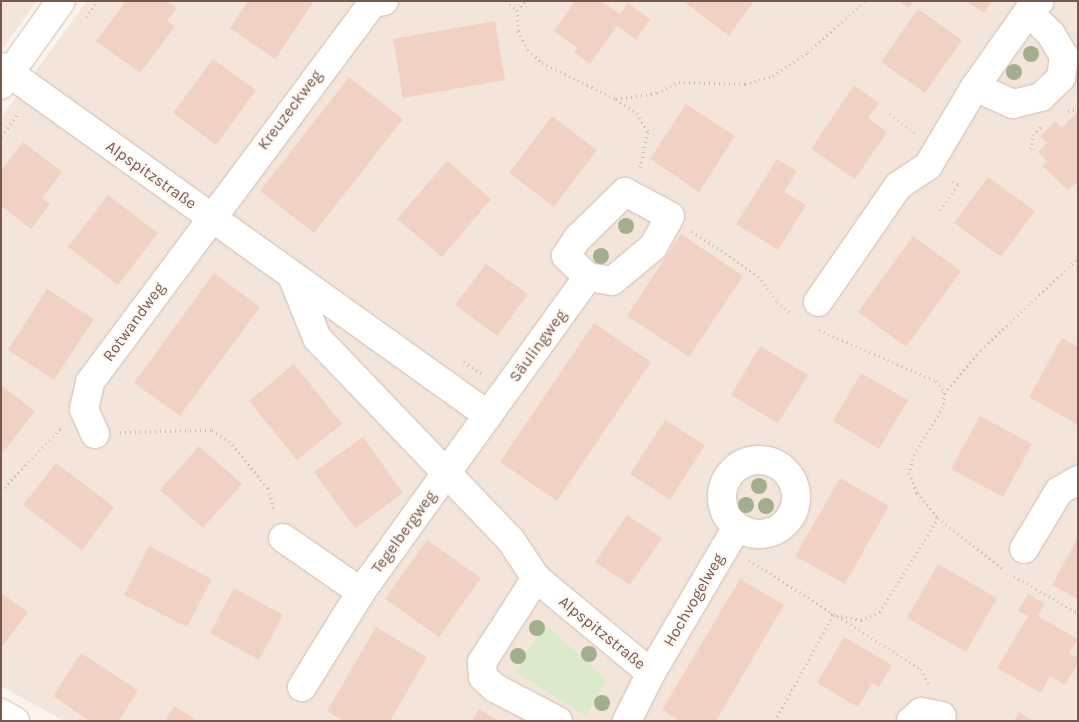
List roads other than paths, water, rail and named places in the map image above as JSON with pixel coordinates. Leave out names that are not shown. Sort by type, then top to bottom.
[{"type":"street","points":[[4,75],[61,1]]},
{"type":"street","name":"Kreuzeckweg","points":[[210,218],[376,2]]},
{"type":"street","points":[[809,315],[898,186],[928,166],[975,87],[1034,7],[1064,56],[1061,78],[1041,97],[1013,104],[975,87]]},
{"type":"street","name":"Alpspitzstraße","points":[[4,75],[488,415]]},
{"type":"street","points":[[625,192],[670,216],[653,247],[612,281],[588,277],[566,256],[577,239],[625,192]]},
{"type":"street","name":"Rotwandweg","points":[[95,434],[84,409],[90,382],[210,218]]},
{"type":"street","name":"Alpspitzstraße","points":[[292,276],[317,338],[424,453],[447,472],[510,539],[536,578],[651,673],[627,721]]},
{"type":"street","name":"Säulingweg","points":[[488,415],[588,277]]},
{"type":"street","points":[[447,472],[488,415]]},
{"type":"street","name":"Tegelbergweg","points":[[302,687],[361,592],[447,472]]},
{"type":"street","points":[[1024,549],[1059,491],[1078,480]]},
{"type":"street","name":"Hochvogelweg","points":[[651,673],[731,536]]},
{"type":"street","points":[[283,538],[361,592]]},
{"type":"street","points":[[536,578],[482,662],[484,677],[495,688],[558,721]]},
{"type":"street","points":[[911,721],[922,712],[942,716]]},
{"type":"street","points":[[1,713],[15,721]]}]
